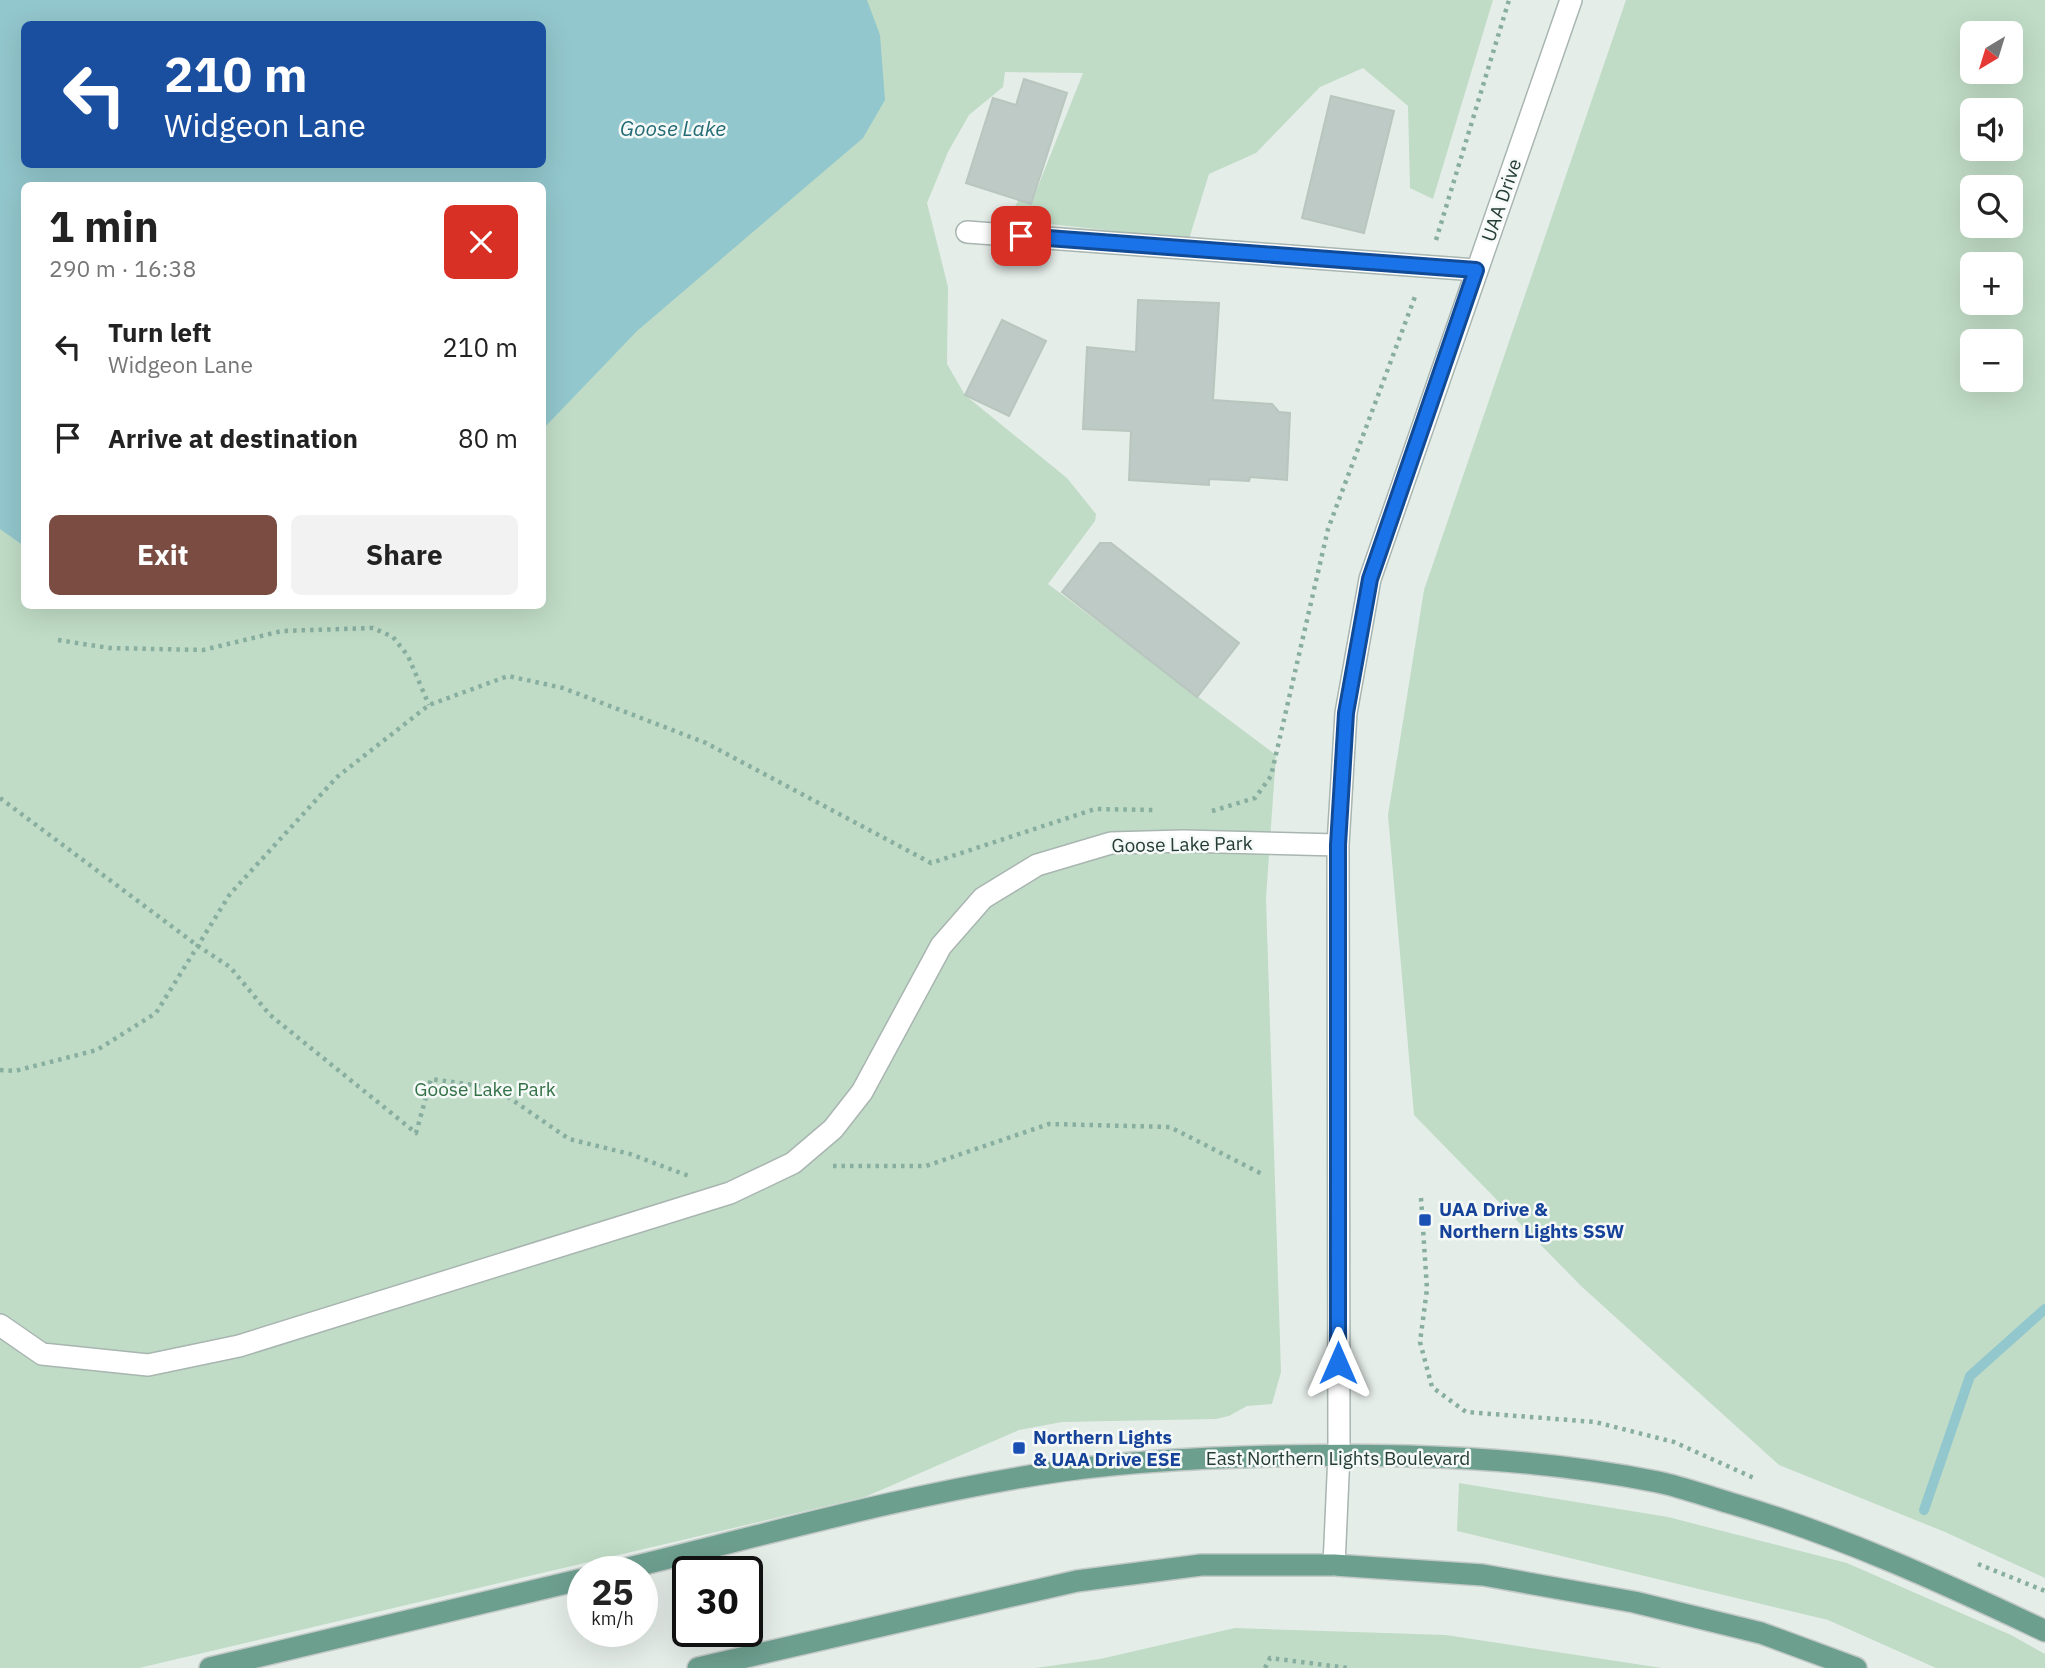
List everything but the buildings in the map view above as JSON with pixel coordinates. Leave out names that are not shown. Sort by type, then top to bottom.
[{"type":"main road","name":"East Northern Lights Boulevard","points":[[658,1561],[938,1493],[1060,1471],[1174,1458],[1339,1454],[1449,1456],[1552,1464],[1662,1483],[1801,1524],[1947,1584],[2045,1631]]},
{"type":"main road","points":[[698,1668],[1077,1581],[1201,1565],[1334,1564],[1483,1575],[1634,1602],[1761,1633],[1856,1668]]},
{"type":"main road","points":[[210,1668],[567,1583]]},
{"type":"street","name":"UAA Drive","points":[[1334,1564],[1339,1454],[1338,845],[1346,713],[1370,579],[1571,0]]},
{"type":"street","points":[[967,232],[1476,270]]},
{"type":"street","name":"Goose Lake Park","points":[[0,1325],[42,1354],[148,1364],[239,1346],[730,1192],[793,1163],[832,1129],[862,1092],[941,946],[984,898],[1037,865],[1111,843],[1183,841],[1338,845]]},
{"type":"path","points":[[1200,811],[1213,811],[1255,798],[1271,776],[1328,529],[1445,218],[1509,0]]},
{"type":"path","points":[[58,640],[109,648],[202,650],[282,631],[373,628],[393,637],[408,656],[429,705]]},
{"type":"path","points":[[0,1070],[15,1071],[97,1050],[156,1013],[230,894],[337,777],[429,705],[508,676],[562,688],[706,743],[932,863],[1095,809],[1161,810]]},
{"type":"path","points":[[0,798],[230,967],[270,1015],[416,1133],[431,1079],[495,1088],[569,1139],[630,1154],[688,1175],[701,1177]]},
{"type":"path","points":[[799,1157],[838,1167],[926,1166],[1049,1124],[1170,1127],[1262,1174]]},
{"type":"path","points":[[1421,1198],[1427,1289],[1420,1342],[1432,1387],[1466,1412],[1595,1422],[1674,1442],[1761,1480]]},
{"type":"path","points":[[1968,1561],[2045,1591]]},
{"type":"path","points":[[1265,1668],[1270,1658],[1348,1668]]},
{"type":"green space","name":"Goose Lake Park","points":[[0,0],[1493,0],[1433,199],[1410,188],[1408,106],[1363,68],[1320,87],[1256,153],[1209,174],[1189,239],[1040,223],[1013,209],[1019,200],[1031,204],[1083,73],[1005,72],[1003,87],[969,115],[948,152],[927,203],[948,287],[947,364],[965,395],[1067,478],[1096,514],[1095,521],[1048,584],[1276,755],[1266,898],[1281,1372],[1272,1404],[1247,1406],[1229,1416],[1216,1419],[1062,1422],[1019,1430],[865,1497],[615,1556],[567,1556],[567,1567],[139,1668],[0,1668]]},
{"type":"green space","points":[[1626,0],[2045,0],[2045,1578],[1945,1532],[1779,1465],[1581,1286],[1414,1115],[1388,815],[1424,590]]},
{"type":"green space","points":[[1459,1483],[1668,1517],[1847,1563],[2011,1635],[2045,1654],[2045,1668],[1936,1668],[1828,1620],[1457,1531]]},
{"type":"green space","points":[[1235,1628],[1446,1635],[1662,1668],[1035,1668],[1100,1659]]},
{"type":"water","name":"Goose Lake","points":[[0,0],[867,0],[880,35],[885,100],[863,138],[637,331],[546,426],[546,182],[21,182],[21,544],[0,529]]},
{"type":"waterway","points":[[1924,1510],[1970,1376],[2045,1309]]},
{"type":"place","name":"UAA Drive & Northern Lights SSW","points":[[1425,1220]]},
{"type":"place","name":"Northern Lights & UAA Drive ESE","points":[[1019,1448]]},
{"type":"route","points":[[1021,236],[1476,270],[1370,579],[1346,713],[1338,845],[1338,1363]]}]
